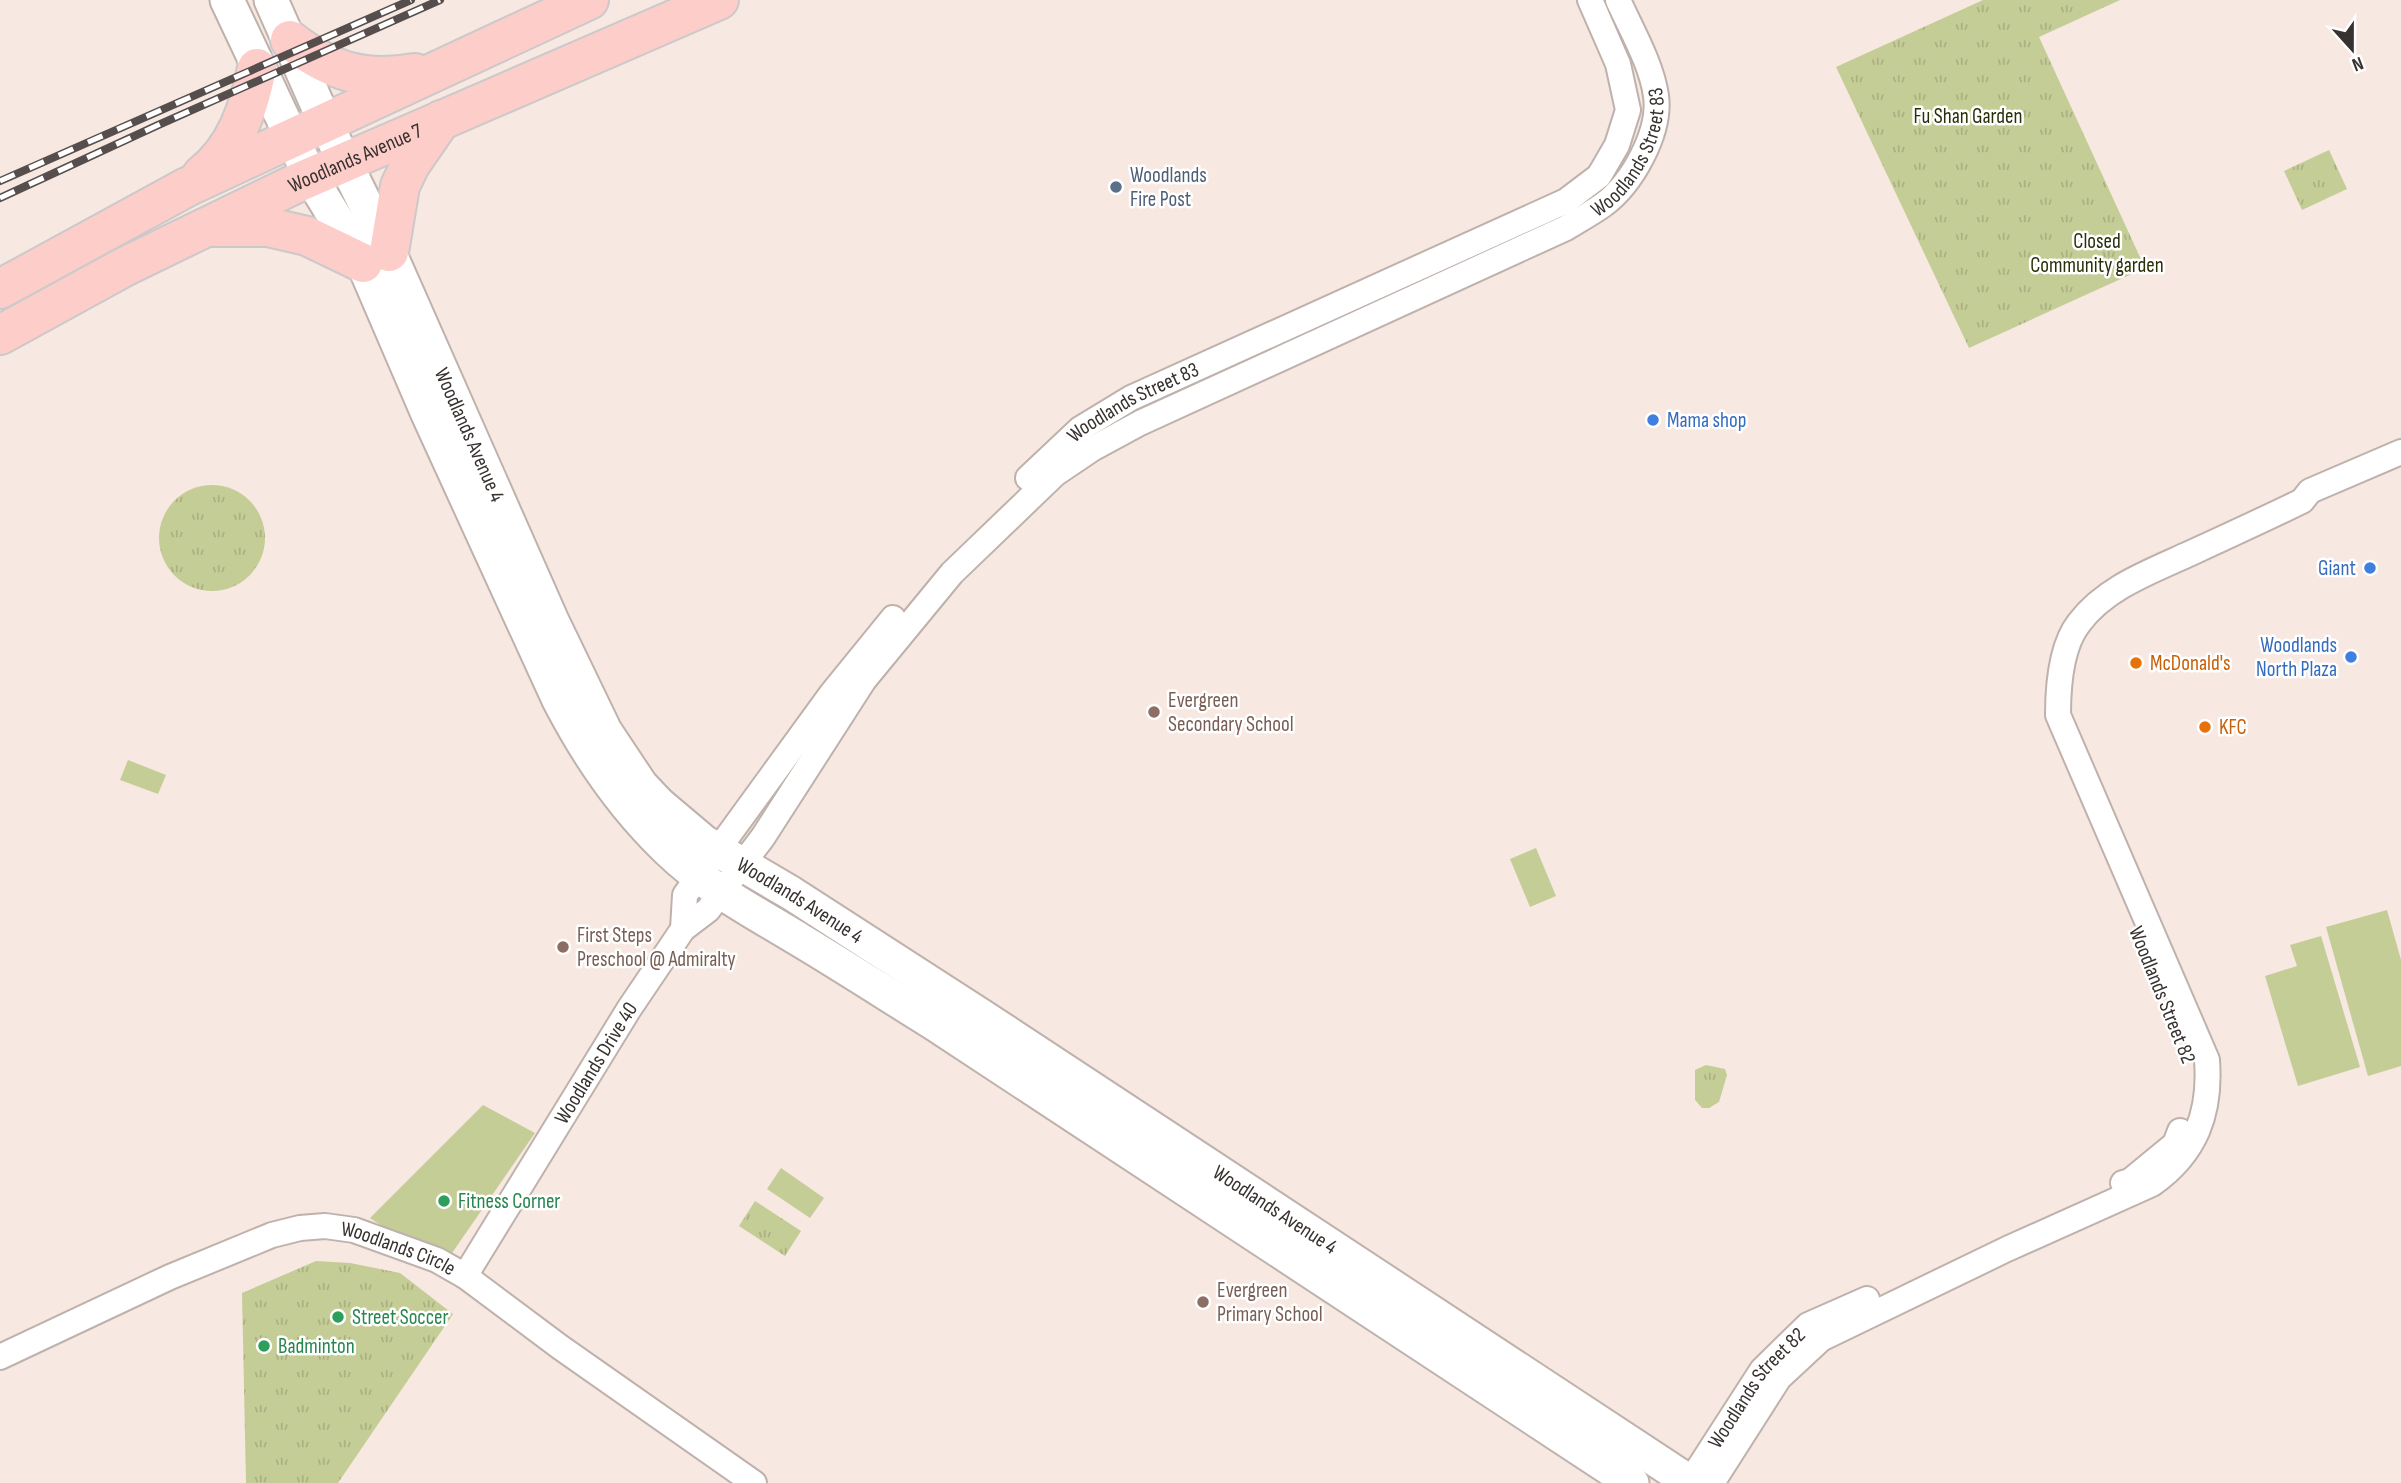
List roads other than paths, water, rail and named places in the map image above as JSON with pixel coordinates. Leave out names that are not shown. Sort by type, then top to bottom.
[{"type":"main road","name":"Woodlands Avenue 4","points":[[227,0],[291,138],[327,170],[376,258],[605,732],[641,785],[687,829],[720,871],[841,964],[1632,1483]]},
{"type":"main road","name":"Woodlands Avenue 4","points":[[271,0],[325,122],[327,170]]},
{"type":"main road","points":[[0,289],[187,187],[589,0]]},
{"type":"main road","name":"Woodlands Avenue 7","points":[[0,335],[124,267],[327,170],[719,0]]},
{"type":"main road","points":[[290,40],[314,59],[342,71],[366,75],[405,74],[445,67]]},
{"type":"main road","points":[[187,187],[212,167],[229,147],[250,104],[257,68]]},
{"type":"main road","points":[[205,227],[268,227],[307,236],[376,258],[400,186],[410,165],[440,120]]},
{"type":"main road","name":"Woodlands Avenue 4","points":[[720,871],[980,1015],[1695,1483]]},
{"type":"street","name":"Woodlands Street 83","points":[[720,871],[850,669],[932,572],[1080,429],[1131,398],[1566,201],[1599,176],[1617,145],[1628,110],[1618,64],[1590,0]]},
{"type":"street","name":"Woodlands Street 83","points":[[683,929],[685,895],[763,837],[864,680],[952,573],[1055,474],[1092,449],[1140,423],[1566,228],[1605,204],[1634,173],[1653,133],[1657,97],[1645,61],[1618,0]]},
{"type":"street","name":"Woodlands Street 82","points":[[1695,1483],[1762,1370],[1808,1325],[2130,1181],[2175,1144],[2194,1094],[2191,1061],[2058,715],[2058,681],[2072,634],[2078,623],[2104,598],[2137,579],[2302,501],[2310,491],[2401,452]]},
{"type":"street","name":"Woodlands Drive 40","points":[[465,1276],[622,1021],[683,929]]},
{"type":"street","name":"Woodlands Circle","points":[[0,1357],[209,1260],[272,1235],[300,1228],[325,1226],[372,1235],[437,1260],[465,1276],[560,1347],[754,1483]]},
{"type":"railway","points":[[0,181],[411,0]]},
{"type":"railway","points":[[0,198],[440,0]]},
{"type":"place","name":"Woodlands Fire Post","points":[[1116,187]]},
{"type":"place","name":"Mama shop","points":[[1653,420]]},
{"type":"place","name":"Giant","points":[[2370,568]]},
{"type":"place","name":"Woodlands North Plaza","points":[[2351,657]]},
{"type":"place","name":"McDonald's","points":[[2136,663]]},
{"type":"place","name":"Evergreen Secondary School","points":[[1154,712]]},
{"type":"place","name":"KFC","points":[[2205,727]]},
{"type":"place","name":"First Steps Preschool @ Admiralty","points":[[563,947]]},
{"type":"place","name":"Fitness Corner","points":[[444,1201]]},
{"type":"place","name":"Evergreen Primary School","points":[[1203,1302]]},
{"type":"place","name":"Street Soccer","points":[[338,1317]]},
{"type":"place","name":"Badminton","points":[[264,1346]]},
{"type":"park label","name":"Fu Shan Garden","points":[[1968,116]]},
{"type":"park label","name":"Closed Community garden","points":[[2097,253]]}]
